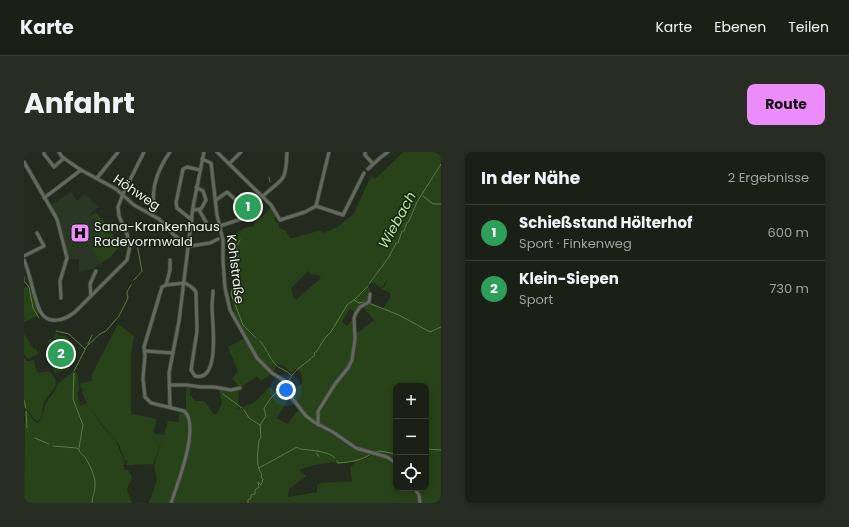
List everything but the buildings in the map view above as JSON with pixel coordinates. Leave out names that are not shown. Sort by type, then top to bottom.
[{"type":"street","points":[[44,152],[54,166],[64,158]]},
{"type":"street","name":"Höhweg","points":[[58,152],[81,170],[123,194],[134,205],[159,219],[178,238],[190,246]]},
{"type":"street","points":[[97,178],[118,152]]},
{"type":"street","points":[[24,260],[40,310],[48,318],[58,321],[75,312],[122,266],[129,255],[129,240],[118,212],[119,204],[144,152]]},
{"type":"street","points":[[155,211],[153,203],[156,179],[170,152]]},
{"type":"street","points":[[170,407],[169,373],[185,283],[196,187],[204,152]]},
{"type":"street","points":[[217,152],[272,207],[280,220],[305,212],[316,206],[343,215],[364,173]]},
{"type":"street","points":[[229,164],[241,152]]},
{"type":"street","points":[[262,197],[281,182],[288,172],[287,152]]},
{"type":"street","points":[[316,206],[329,152]]},
{"type":"street","points":[[365,152],[365,155],[373,164]]},
{"type":"street","points":[[380,157],[382,152]]},
{"type":"street","points":[[368,169],[380,157],[388,152]]},
{"type":"street","name":"Kohlstraße","points":[[202,159],[211,163],[223,240],[225,288],[230,310],[257,358],[275,375],[286,381],[291,389],[292,397],[303,413],[318,425]]},
{"type":"street","points":[[24,162],[57,219],[67,258],[60,281],[61,298]]},
{"type":"street","points":[[192,220],[177,208],[176,203],[183,169],[187,167],[200,170]]},
{"type":"street","points":[[44,198],[56,191],[81,170]]},
{"type":"street","points":[[193,210],[199,210],[205,204],[206,198],[202,190],[196,187]]},
{"type":"street","points":[[216,200],[227,192],[236,200]]},
{"type":"street","points":[[199,210],[206,222],[204,226]]},
{"type":"street","points":[[220,226],[250,216]]},
{"type":"street","points":[[24,256],[44,246],[37,233]]},
{"type":"street","points":[[190,246],[210,243],[218,239]]},
{"type":"street","points":[[166,285],[170,270],[170,260]]},
{"type":"street","points":[[91,296],[90,284],[96,271]]},
{"type":"street","points":[[172,503],[187,454],[189,428],[188,418],[186,412],[151,403],[145,397],[143,379],[144,346],[162,287],[166,285],[185,283],[196,292],[197,331],[191,370],[196,376],[205,374],[212,360],[214,345],[212,307],[213,291]]},
{"type":"street","points":[[370,294],[369,302],[359,308],[355,316],[355,339],[352,361],[320,408],[318,412],[318,425],[356,448],[391,458],[393,460]]},
{"type":"street","points":[[145,352],[173,353]]},
{"type":"street","points":[[170,385],[214,387],[231,390],[240,388]]},
{"type":"street","points":[[416,491],[419,495],[420,503]]},
{"type":"shaded area","name":"Sana-Krankenhaus Radevormwald","points":[[71,192],[77,201],[85,193],[98,207],[90,214],[92,217],[95,216],[100,228],[97,241],[94,244],[100,264],[93,269],[79,271],[79,259],[68,259],[59,218],[51,205]]},
{"type":"green space","points":[[403,152],[441,152],[441,503],[420,503],[149,503],[157,480],[154,466],[163,437],[153,465],[126,465],[127,460],[125,461],[118,443],[103,426],[88,405],[102,426],[116,441],[125,463],[123,466],[125,470],[128,470],[132,477],[127,490],[132,503],[24,503],[25,411],[28,412],[37,423],[40,421],[46,403],[54,392],[57,384],[73,372],[77,373],[78,377],[79,391],[77,392],[80,406],[87,403],[82,393],[83,389],[81,388],[80,383],[92,381],[92,374],[118,324],[134,336],[131,354],[131,414],[157,419],[153,433],[164,435],[168,421],[178,422],[180,410],[187,417],[189,429],[188,442],[190,428],[189,418],[186,411],[186,386],[191,386],[190,395],[195,401],[204,401],[214,414],[217,414],[222,403],[219,389],[239,389],[238,409],[255,402],[269,387],[274,391],[284,380],[289,386],[291,392],[291,390],[302,384],[302,374],[297,368],[291,373],[286,367],[278,364],[272,373],[261,381],[258,377],[256,377],[240,388],[232,378],[238,372],[228,347],[245,338],[247,340],[235,319],[231,291],[237,260],[236,251],[232,241],[236,235],[247,227],[254,226],[256,217],[262,217],[271,208],[275,214],[275,221],[278,223],[280,229],[286,231],[290,238],[318,231],[322,231],[323,233],[338,227],[353,215],[371,176],[375,179]],"holes":[[[308,271],[310,274],[318,275],[321,278],[296,300],[293,296],[291,288]],[[387,280],[385,286],[381,289],[390,293],[390,298],[383,308],[369,302],[370,291],[368,283],[374,283],[381,288]],[[362,306],[374,320],[355,335],[354,323],[351,321],[347,326],[342,322],[350,309],[356,313]],[[291,395],[304,413],[300,408],[287,424],[277,418]],[[336,462],[336,464],[356,462],[350,467],[352,481],[321,483],[317,485],[317,492],[288,497],[289,489],[306,476],[299,470],[314,465]]]},
{"type":"green space","points":[[96,213],[103,220],[110,234],[112,233],[119,247],[111,257],[100,264],[94,247],[97,238],[96,230],[99,228],[95,217],[92,218],[91,216]]},
{"type":"green space","points":[[28,286],[29,293],[34,292],[40,311],[36,317],[24,322],[24,288]]},
{"type":"green space","points":[[56,333],[59,336],[68,337],[73,346],[71,355],[72,362],[67,371],[54,373],[48,341],[50,339],[57,341],[53,338]]},
{"type":"green space","points":[[24,334],[34,349],[36,348],[38,354],[28,359],[24,354]]},
{"type":"green space","points":[[24,358],[27,361],[34,360],[38,373],[49,371],[56,380],[54,388],[44,403],[42,415],[38,421],[34,419],[24,408]]},
{"type":"waterway","name":"Wiebach","points":[[369,284],[389,257],[396,243],[398,243],[402,231],[404,231],[417,202],[441,164]]},
{"type":"waterway","points":[[269,177],[270,182]]},
{"type":"waterway","points":[[423,196],[433,204],[441,204]]},
{"type":"waterway","points":[[238,257],[236,246],[240,240]]},
{"type":"waterway","points":[[134,280],[142,271],[137,244]]},
{"type":"waterway","points":[[237,260],[235,268],[237,273],[231,294],[243,325],[256,338]]},
{"type":"waterway","points":[[24,277],[24,281],[29,287],[33,308],[39,318]]},
{"type":"waterway","points":[[74,371],[87,346],[100,334],[106,331],[119,316],[128,298],[127,292],[131,285]]},
{"type":"waterway","name":"Wiebach","points":[[289,380],[297,370],[315,355],[314,353],[331,332],[347,305],[368,286]]},
{"type":"waterway","points":[[354,300],[359,303],[365,302]]},
{"type":"waterway","points":[[371,304],[399,315],[430,332],[441,327]]},
{"type":"waterway","points":[[56,331],[69,334],[85,349]]},
{"type":"waterway","points":[[88,344],[92,335]]},
{"type":"waterway","points":[[260,341],[275,364],[291,375]]},
{"type":"waterway","points":[[74,373],[73,399],[83,425],[79,448]]},
{"type":"waterway","name":"Wiebach","points":[[248,503],[251,495],[255,494],[255,490],[259,487],[258,482],[261,485],[263,479],[258,467],[258,458],[259,440],[261,438],[260,425],[266,416],[264,408],[285,383]]},
{"type":"waterway","points":[[223,394],[242,408]]},
{"type":"waterway","points":[[24,400],[26,408]]},
{"type":"waterway","points":[[244,410],[249,418],[260,425]]},
{"type":"waterway","points":[[26,411],[27,428]]},
{"type":"waterway","points":[[35,438],[49,444]]},
{"type":"waterway","points":[[53,446],[79,449],[85,457],[95,480],[92,503]]},
{"type":"waterway","points":[[259,468],[297,447],[300,449],[324,452],[335,458]]},
{"type":"waterway","points":[[429,449],[441,450]]},
{"type":"waterway","points":[[375,452],[380,451],[393,453]]},
{"type":"waterway","points":[[317,453],[319,456]]},
{"type":"waterway","points":[[337,461],[338,463],[355,461],[371,454]]},
{"type":"place","name":"Schießstand Hölterhof","points":[[248,207]]},
{"type":"place","name":"Sana-Krankenhaus Radevormwald","points":[[80,233]]},
{"type":"place","name":"Klein-Siepen","points":[[61,354]]}]
